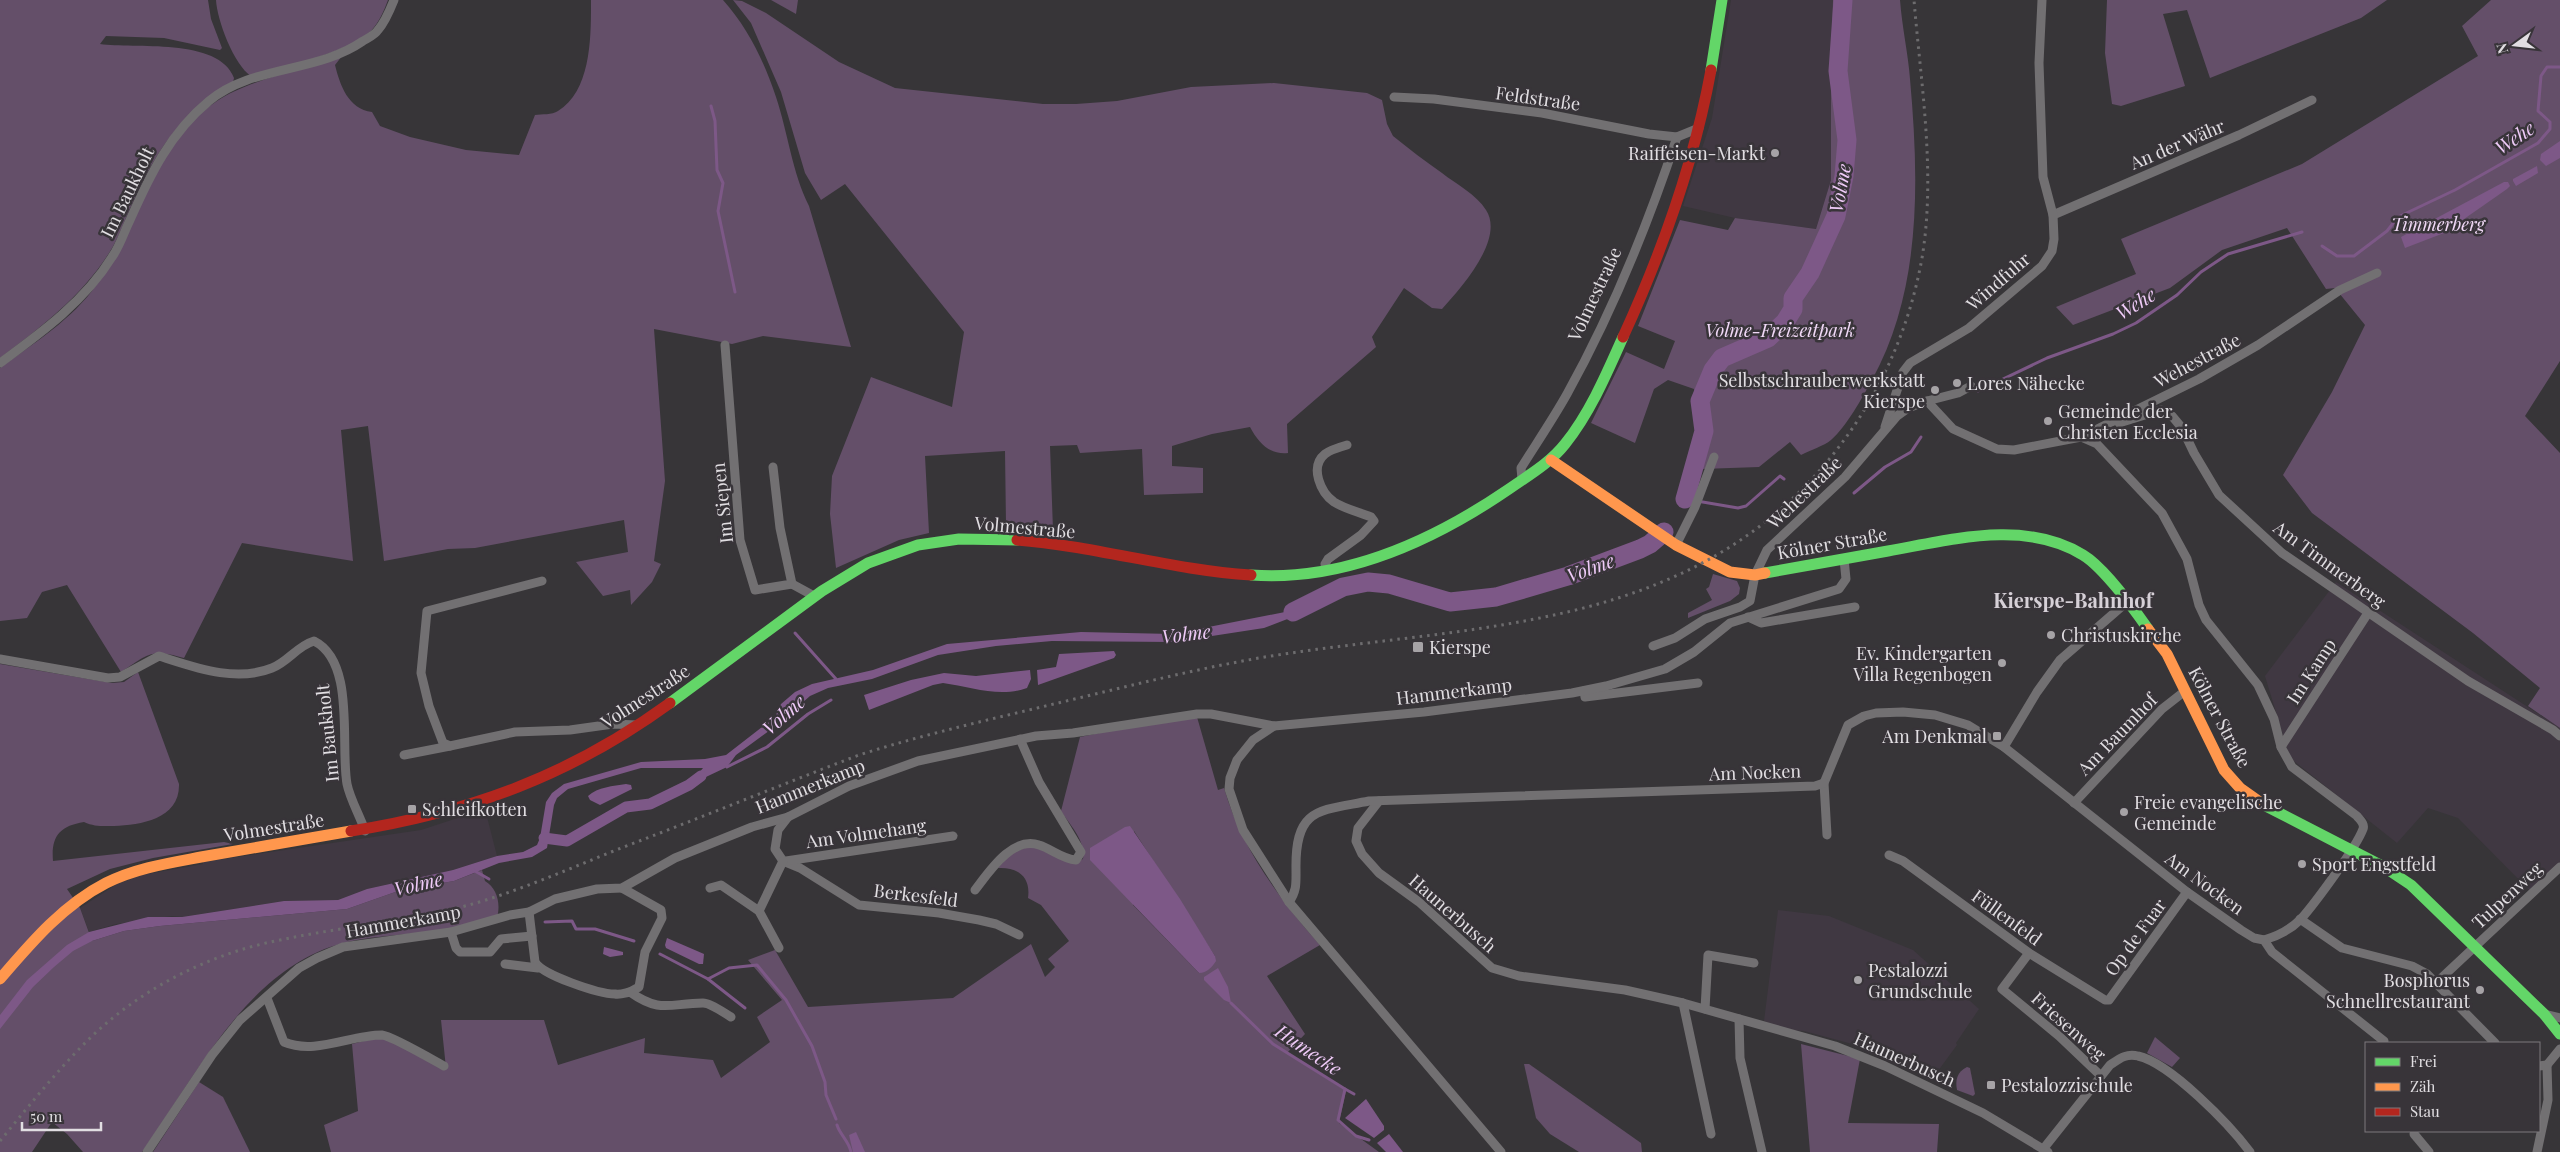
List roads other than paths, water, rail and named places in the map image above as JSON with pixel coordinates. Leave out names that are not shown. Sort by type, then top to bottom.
[{"type":"main road","name":"Volmestraße","points":[[0,979],[62,913],[80,898],[115,878],[136,871],[242,849],[365,830],[415,820],[478,803],[518,788],[637,725],[814,596],[856,570],[914,545],[966,539],[1053,544],[1246,575],[1280,576],[1367,563],[1433,537],[1551,460],[1572,435],[1634,316],[1672,213],[1698,128],[1722,0]]},
{"type":"main road","name":"Kölner Straße","points":[[1551,460],[1664,538],[1730,572],[1755,575],[1977,535],[2039,537],[2059,543],[2086,556],[2128,601],[2167,654],[2224,770],[2240,788],[2271,810],[2384,867],[2411,885],[2544,1014],[2560,1034]]},
{"type":"street","name":"Im Baukholt","points":[[0,364],[53,323],[89,288],[113,257],[155,165],[176,133],[210,99],[243,81],[299,68],[350,50],[378,31],[394,0]]},
{"type":"street","name":"Windfuhr","points":[[1884,430],[1904,372],[1910,363],[1923,353],[1969,328],[2042,266],[2052,251],[2054,239],[2053,215],[2043,177],[2039,62],[2042,0]]},
{"type":"street","name":"Feldstraße","points":[[1394,97],[1434,98],[1542,113],[1649,134],[1677,136]]},
{"type":"street","name":"An der Währ","points":[[2053,215],[2239,135],[2312,100]]},
{"type":"street","points":[[1677,136],[1698,128]]},
{"type":"street","name":"Volmestraße","points":[[1522,479],[1521,468],[1567,393],[1604,318],[1642,231],[1677,136]]},
{"type":"street","name":"Wehestraße","points":[[1653,646],[1675,638],[1705,619],[1745,604],[1752,598],[1755,575],[1767,550],[1845,477],[1884,430],[1908,408],[1927,401],[1954,429],[1997,449],[2014,450],[2080,437],[2199,379],[2258,345],[2317,304],[2377,273]]},
{"type":"street","name":"Im Siepen","points":[[725,345],[740,540],[755,590],[792,584]]},
{"type":"street","points":[[1927,401],[1971,386]]},
{"type":"street","name":"Am Timmerberg","points":[[2109,424],[2121,423],[2161,410],[2172,416],[2182,428],[2201,466],[2219,495],[2282,553],[2468,681],[2553,730],[2560,736]]},
{"type":"street","points":[[2080,437],[2097,444],[2162,513],[2187,559],[2199,604],[2206,620],[2258,685],[2274,719],[2281,747],[2292,766],[2357,816],[2363,823],[2363,828],[2351,850],[2300,919],[2284,932],[2264,940]]},
{"type":"street","points":[[1326,570],[1325,564],[1328,559],[1361,535],[1374,522],[1371,517],[1335,502],[1321,488],[1318,476],[1319,463],[1324,454],[1346,445]]},
{"type":"street","points":[[1676,545],[1697,501],[1714,457]]},
{"type":"street","points":[[773,467],[780,528],[792,584],[814,596]]},
{"type":"street","name":"Hammerkamp","points":[[147,1152],[212,1055],[240,1020],[299,968],[343,947],[451,932],[510,915],[529,912],[555,899],[597,889],[622,888],[674,858],[752,827],[788,817],[849,786],[918,762],[1020,739],[1197,714],[1274,726],[1424,712],[1584,691],[1671,666],[1694,652],[1730,623],[1839,589],[1846,579],[1844,559]]},
{"type":"street","points":[[450,746],[443,743],[429,706],[421,673],[427,612],[542,581]]},
{"type":"street","points":[[2004,747],[2037,692],[2060,660],[2128,601]]},
{"type":"street","points":[[1748,617],[1761,623],[1855,607]]},
{"type":"street","name":"Im Kamp","points":[[2281,747],[2368,613]]},
{"type":"street","name":"Im Baukholt","points":[[0,659],[108,678],[120,677],[159,656],[203,670],[229,674],[254,673],[273,668],[303,644],[314,641],[323,646],[339,680],[348,785],[365,830]]},
{"type":"street","points":[[1584,691],[1585,698],[1698,683]]},
{"type":"street","name":"Am Baumhof","points":[[2074,803],[2162,709],[2185,691]]},
{"type":"street","name":"Am Nocken","points":[[1289,902],[1296,892],[1296,846],[1307,821],[1317,811],[1379,801],[1815,786],[1824,783],[1848,725],[1870,714],[1903,712],[1935,715],[1968,725],[2004,747],[2187,892],[2241,930],[2254,938],[2264,940],[2272,952],[2384,1042]]},
{"type":"street","points":[[404,755],[515,732],[570,730],[613,724],[637,725]]},
{"type":"street","points":[[1274,726],[1253,740],[1237,760],[1230,778],[1229,789],[1243,830],[1289,902],[1501,1152]]},
{"type":"street","name":"Berkesfeld","points":[[975,890],[1010,851],[1021,845],[1029,843],[1040,845],[1069,860],[1076,860],[1081,852],[1039,782],[1020,739]]},
{"type":"street","points":[[1824,783],[1828,835]]},
{"type":"street","name":"Haunerbusch","points":[[1379,801],[1358,828],[1356,841],[1362,854],[1379,873],[1419,902],[1492,968],[1519,976],[1625,990],[1683,1003],[1835,1046],[1884,1066],[1983,1113],[2046,1150]]},
{"type":"street","points":[[759,911],[783,861],[776,848],[778,830],[788,817]]},
{"type":"street","name":"Am Volmehang","points":[[783,861],[953,836]]},
{"type":"street","name":"Füllenfeld","points":[[1889,855],[1903,861],[2029,953],[2109,1000]]},
{"type":"street","name":"Berkesfeld","points":[[783,861],[800,868],[859,905],[939,912],[996,924],[1019,936]]},
{"type":"street","name":"Tulpenweg","points":[[2436,983],[2560,867]]},
{"type":"street","points":[[710,888],[722,885],[759,911],[779,948]]},
{"type":"street","points":[[505,964],[538,968],[576,984],[614,994],[630,992],[639,987],[645,952],[662,918],[661,910],[622,888]]},
{"type":"street","name":"Op de Fuar","points":[[2109,1000],[2187,892]]},
{"type":"street","points":[[529,912],[535,962],[538,968]]},
{"type":"street","points":[[2300,919],[2342,948],[2412,966],[2427,974],[2494,1042]]},
{"type":"street","points":[[451,932],[456,948],[460,952],[490,952],[501,940],[532,936]]},
{"type":"street","name":"Friesenweg","points":[[2029,953],[2002,988],[2059,1036],[2101,1076],[2046,1150]]},
{"type":"street","points":[[1705,1009],[1708,955],[1754,962]]},
{"type":"street","points":[[630,992],[646,1003],[675,1007],[705,1003],[732,1017]]},
{"type":"street","points":[[267,998],[284,1042],[291,1045],[311,1046],[384,1035],[444,1066]]},
{"type":"street","points":[[1683,1003],[1711,1134]]},
{"type":"street","points":[[2544,1014],[2560,1018]]},
{"type":"street","points":[[1739,1019],[1740,1058],[1762,1152]]},
{"type":"street","points":[[2537,1152],[2548,1100],[2543,1065],[2560,1049]]},
{"type":"street","points":[[2101,1076],[2110,1065],[2125,1055],[2137,1055],[2157,1063],[2236,1134],[2250,1152]]},
{"type":"street","points":[[2414,1134],[2429,1152]]},
{"type":"water","points":[[2560,141],[2560,158],[2546,166],[2540,160],[2541,154]]},
{"type":"water","points":[[2537,166],[2538,173],[2516,186],[2513,179]]},
{"type":"water","points":[[2504,182],[2508,182],[2510,186],[2507,189],[2444,233],[2405,248],[2401,237]]},
{"type":"water","points":[[1315,596],[1316,608],[1264,628],[1173,642],[1052,641],[996,646],[938,655],[872,679],[828,688],[810,696],[777,725],[736,755],[727,767],[689,785],[703,768],[641,768],[568,789],[557,798],[554,805],[547,848],[532,857],[499,863],[454,881],[401,890],[347,909],[160,926],[124,931],[92,941],[73,951],[33,987],[0,1029],[0,1015],[27,980],[67,945],[89,932],[148,917],[182,917],[284,901],[338,900],[367,889],[453,870],[497,856],[523,852],[537,845],[540,838],[546,802],[552,793],[564,784],[641,762],[705,759],[726,755],[775,717],[781,704],[795,692],[812,684],[873,670],[947,644],[1081,632],[1173,634],[1285,612]]},
{"type":"water","points":[[1114,651],[1116,655],[1114,658],[1038,685],[1037,670],[1056,667],[1059,654]]},
{"type":"water","points":[[1030,670],[1031,679],[1027,688],[1017,691],[985,691],[943,683],[933,685],[869,710],[864,695],[911,680],[944,673],[976,676]]},
{"type":"water","points":[[626,784],[631,785],[632,789],[600,805],[590,800],[588,796],[601,789]]},
{"type":"water","points":[[1130,826],[1180,899],[1215,956],[1216,961],[1207,971],[1199,973],[1090,860],[1090,848],[1125,827]]},
{"type":"water","points":[[667,938],[704,954],[703,964],[699,964],[666,948]]},
{"type":"water","points":[[604,947],[623,952],[623,955],[610,957],[603,954]]},
{"type":"water","points":[[1218,968],[1228,987],[1231,1003],[1224,1000],[1204,980],[1204,977]]},
{"type":"water","points":[[1366,1099],[1384,1126],[1384,1130],[1374,1138],[1345,1118]]},
{"type":"water","points":[[856,1132],[865,1152],[853,1152],[849,1135]]},
{"type":"water","points":[[1389,1134],[1403,1152],[1386,1152],[1377,1143]]},
{"type":"waterway","name":"Volme","points":[[1685,499],[1704,431],[1700,401],[1713,370],[1722,358],[1768,338],[1785,322],[1793,309],[1793,298],[1810,273],[1836,216],[1844,176],[1847,140],[1838,71],[1843,0]]},
{"type":"waterway","name":"Wehe","points":[[2322,246],[2337,256],[2354,256],[2387,231],[2398,217],[2455,190],[2538,143],[2550,129],[2550,122],[2538,111],[2541,76],[2547,67],[2560,67]]},
{"type":"waterway","points":[[711,106],[715,121],[717,170],[723,183],[718,211],[735,292]]},
{"type":"waterway","name":"Wehe","points":[[1978,391],[2047,358],[2113,334],[2136,323],[2177,295],[2201,272],[2228,254],[2302,232]]},
{"type":"waterway","name":"Wehe","points":[[1854,493],[1885,467],[1911,452],[1921,437]]},
{"type":"waterway","name":"Wehe","points":[[1685,499],[1738,508],[1746,506],[1780,476],[1784,479]]},
{"type":"waterway","name":"Volme","points":[[1293,612],[1343,587],[1368,582],[1389,584],[1450,602],[1496,597],[1568,576],[1640,549],[1650,544],[1664,532]]},
{"type":"waterway","points":[[795,633],[836,679]]},
{"type":"waterway","points":[[726,765],[727,767],[767,747],[808,714],[831,700]]},
{"type":"waterway","points":[[544,838],[567,841],[626,807],[650,804],[689,785],[701,776]]},
{"type":"waterway","points":[[473,870],[489,879]]},
{"type":"waterway","points":[[545,922],[572,921],[576,929],[595,929],[634,941]]},
{"type":"waterway","points":[[660,954],[708,979],[729,968],[757,965],[786,1000],[812,1046],[825,1082],[826,1095],[836,1119]]},
{"type":"waterway","points":[[708,979],[745,1008]]},
{"type":"waterway","name":"Humecke","points":[[1231,1003],[1273,1044],[1345,1089],[1338,1120],[1356,1136],[1369,1140]]},
{"type":"waterway","points":[[1345,1089],[1354,1094]]},
{"type":"waterway","points":[[837,1125],[851,1152]]},
{"type":"railway","points":[[0,1141],[63,1066],[106,1023],[128,1006],[176,977],[201,965],[253,946],[306,935],[438,913],[489,899],[537,882],[859,755],[884,747],[1183,673],[1259,658],[1493,626],[1568,612],[1640,590],[1709,559],[1773,516],[1831,457],[1848,435],[1877,388],[1900,338],[1909,312],[1922,258],[1928,194],[1926,129],[1914,0]]},
{"type":"place","name":"Raiffeisen-Markt","points":[[1775,153]]},
{"type":"place","name":"Lores Nähecke","points":[[1957,383]]},
{"type":"place","name":"Selbstschrauberwerkstatt Kierspe","points":[[1935,390]]},
{"type":"place","name":"Gemeinde der Christen Ecclesia","points":[[2048,421]]},
{"type":"place","name":"Christuskirche","points":[[2051,635]]},
{"type":"place","name":"Kierspe","points":[[1418,647]]},
{"type":"place","name":"Ev. Kindergarten Villa Regenbogen","points":[[2002,663]]},
{"type":"place","name":"Am Denkmal","points":[[1997,736]]},
{"type":"place","name":"Schleifkotten","points":[[412,809]]},
{"type":"place","name":"Freie evangelische Gemeinde","points":[[2124,812]]},
{"type":"place","name":"Sport Engstfeld","points":[[2302,864]]},
{"type":"place","name":"Pestalozzi Grundschule","points":[[1858,980]]},
{"type":"place","name":"Bosphorus Schnellrestaurant","points":[[2480,990]]},
{"type":"place","name":"Pestalozzischule","points":[[1991,1085]]},
{"type":"district","name":"Kierspe-Bahnhof","points":[[2073,599]]},
{"type":"park label","name":"Timmerberg","points":[[2438,224]]},
{"type":"park label","name":"Volme-Freizeitpark","points":[[1780,330]]}]
